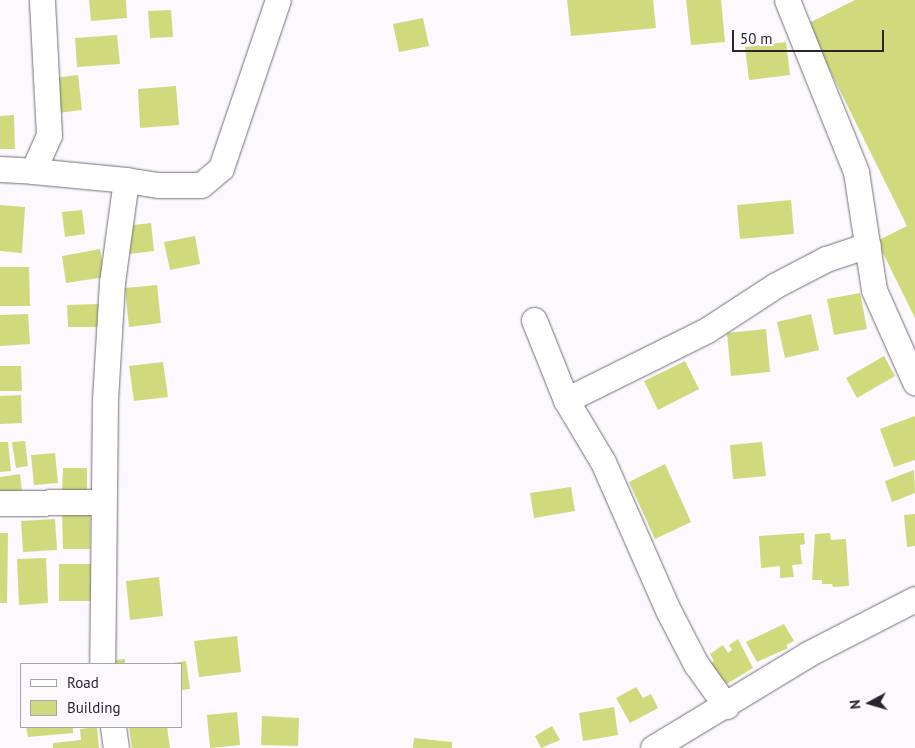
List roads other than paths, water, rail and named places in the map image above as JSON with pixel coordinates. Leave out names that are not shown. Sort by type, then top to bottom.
[{"type":"street","points":[[33,170],[49,135],[42,0]]},
{"type":"street","points":[[0,169],[33,170],[158,185],[201,185],[222,168],[278,0]]},
{"type":"street","points":[[787,0],[856,172],[874,290],[915,382]]},
{"type":"street","points":[[102,663],[103,502],[112,282],[126,180]]},
{"type":"street","points":[[566,400],[707,330],[776,285],[826,259],[868,246]]},
{"type":"street","points":[[534,320],[566,400],[602,462],[673,621],[696,664],[726,706]]},
{"type":"street","points":[[0,503],[103,502]]},
{"type":"street","points":[[653,748],[726,706],[808,654],[915,599]]},
{"type":"street","points":[[113,728],[116,748]]}]
